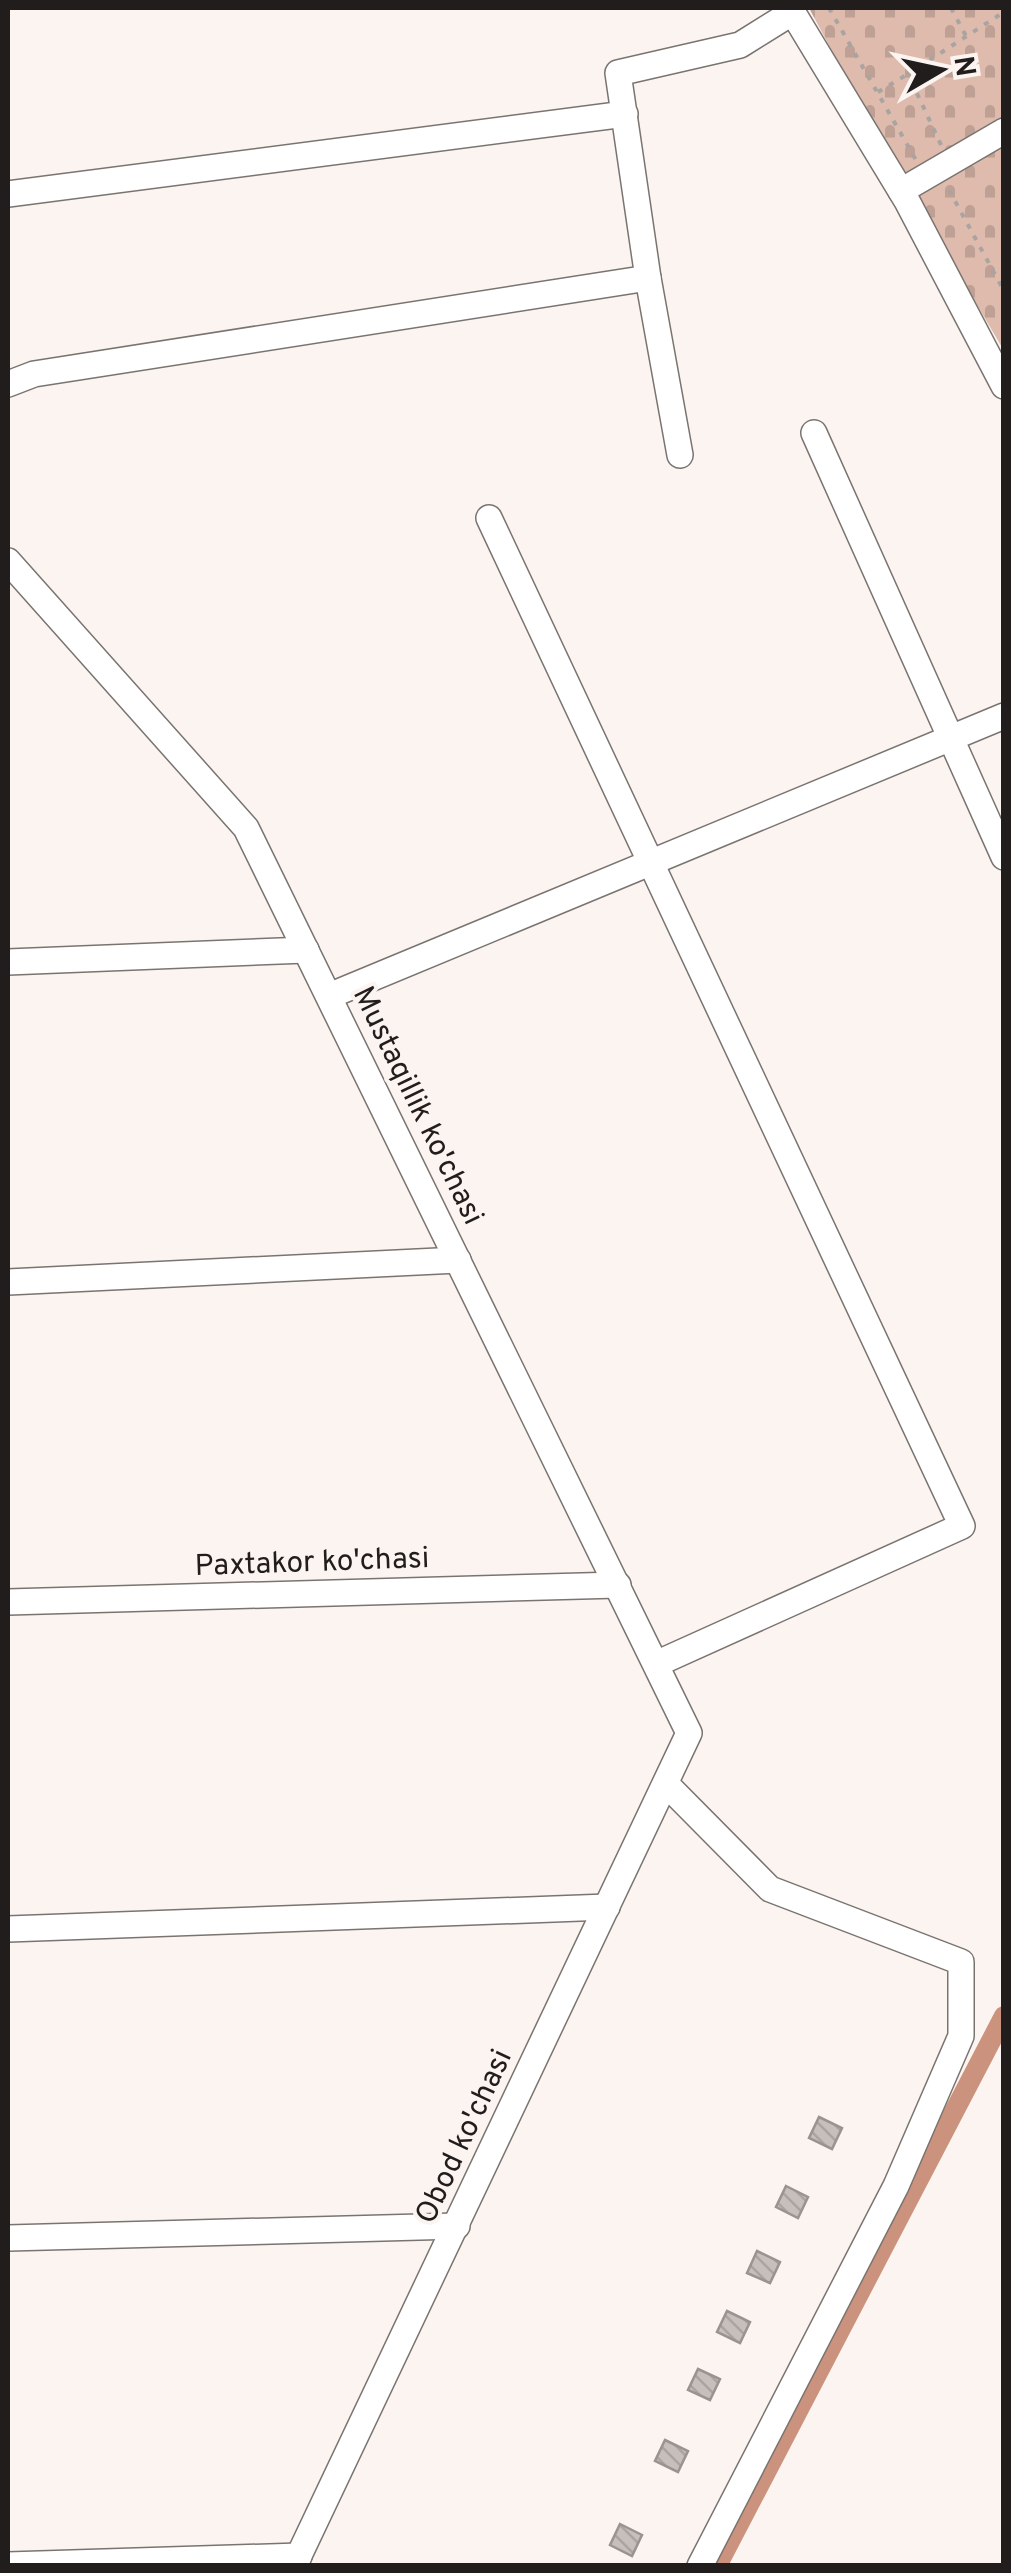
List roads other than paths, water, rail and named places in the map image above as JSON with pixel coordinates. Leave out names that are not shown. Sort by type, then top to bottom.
[{"type":"street","points":[[680,455],[648,278],[618,73],[740,45],[792,10],[901,191],[1004,386]]},
{"type":"street","points":[[8,194],[625,114]]},
{"type":"street","points":[[901,191],[1004,131]]},
{"type":"street","points":[[8,384],[34,374],[648,278]]},
{"type":"street","points":[[814,434],[1004,857]]},
{"type":"street","points":[[489,518],[962,1526],[656,1664]]},
{"type":"street","name":"Mustaqillik ko'chasi","points":[[8,561],[246,828],[690,1733]]},
{"type":"street","points":[[329,996],[1004,716]]},
{"type":"street","points":[[8,962],[306,950]]},
{"type":"street","points":[[8,1282],[458,1260]]},
{"type":"street","name":"Paxtakor ko'chasi","points":[[8,1602],[618,1585]]},
{"type":"street","name":"Obod ko'chasi","points":[[296,2561],[690,1733]]},
{"type":"street","points":[[666,1784],[770,1889],[961,1962],[961,2036],[896,2186],[700,2566]]},
{"type":"street","points":[[8,1929],[607,1908]]},
{"type":"street","points":[[8,2238],[457,2226]]},
{"type":"street","points":[[8,2565],[296,2561]]},
{"type":"waterway","points":[[717,2566],[1004,2016]]}]
